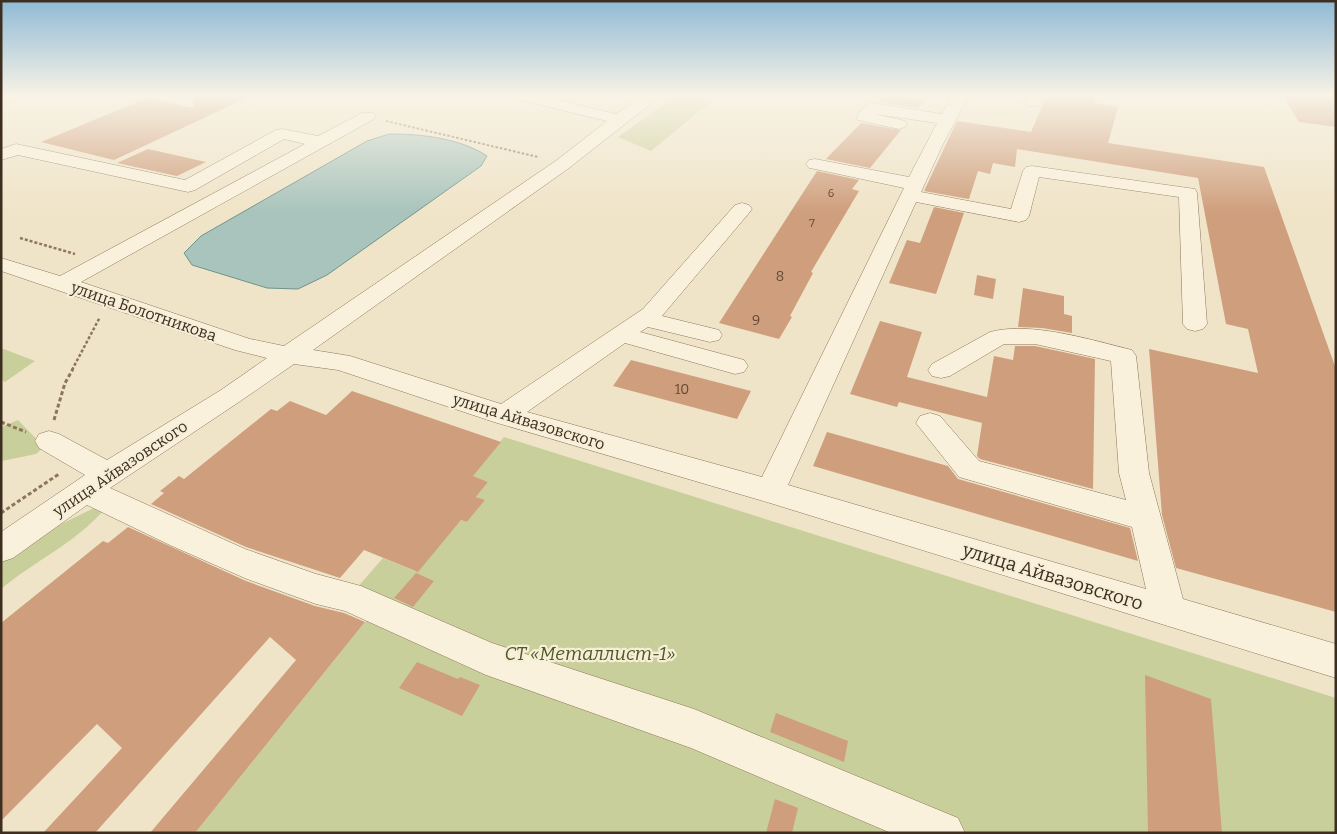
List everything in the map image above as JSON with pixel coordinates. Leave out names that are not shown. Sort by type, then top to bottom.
[{"type":"street","points":[[1,154],[16,148],[188,186],[282,134],[321,142]]},
{"type":"street","points":[[62,284],[336,134]]},
{"type":"street","name":"улица Айвазовского","points":[[1,549],[92,474],[230,396],[563,164],[601,134]]},
{"type":"street","points":[[770,491],[940,134]]},
{"type":"street","points":[[814,164],[1019,216],[1032,171],[1188,193],[1195,324]]},
{"type":"street","points":[[504,415],[651,314],[742,209]]},
{"type":"street","name":"улица Болотникова","points":[[1,264],[110,298],[244,345],[288,355]]},
{"type":"street","points":[[645,319],[710,335]]},
{"type":"street","points":[[622,335],[735,366]]},
{"type":"street","points":[[942,370],[999,336],[1035,336],[1123,356],[1134,473],[1169,611]]},
{"type":"street","name":"улица Айвазовского","points":[[288,355],[340,362],[504,415],[770,491],[1336,661]]},
{"type":"street","points":[[930,423],[969,469],[1145,518]]},
{"type":"street","points":[[49,441],[92,474],[192,541],[268,572],[333,595],[349,597],[486,658],[694,728],[943,833]]},
{"type":"path","points":[[441,134],[563,164]]},
{"type":"path","points":[[20,238],[101,262]]},
{"type":"path","points":[[49,441],[57,407],[66,384],[110,298]]},
{"type":"path","points":[[1,513],[92,474]]},
{"type":"green space","points":[[622,134],[672,134],[651,151],[618,137]]},
{"type":"green space","points":[[1,348],[35,361],[5,382],[1,380]]},
{"type":"green space","points":[[18,420],[44,447],[36,454],[2,461],[1,427]]},
{"type":"green space","name":"СТ «Металлист-1»","points":[[504,437],[1336,698],[1336,833],[195,833],[370,616],[349,597],[383,558],[415,571],[461,520],[467,522],[484,501],[476,497],[488,482],[472,476]]},
{"type":"green space","points":[[94,508],[102,512],[80,533],[1,589],[1,563],[49,530]]},
{"type":"water","points":[[389,134],[440,138],[465,145],[487,156],[481,166],[327,275],[298,289],[267,288],[192,265],[184,253],[201,236],[367,141]]},
{"type":"building","points":[[60,134],[170,134],[114,160],[41,142]]},
{"type":"building","points":[[850,134],[898,134],[870,168],[826,159]]},
{"type":"building","points":[[951,134],[1111,134],[1108,143],[1264,167],[1336,369],[1336,612],[1176,568],[1162,515],[1149,349],[1258,373],[1248,329],[1226,324],[1198,178],[1017,149],[1015,167],[993,163],[990,174],[978,171],[969,199],[924,191]]},
{"type":"building","points":[[148,149],[206,162],[177,176],[117,163]]},
{"type":"building","points":[[817,171],[859,180],[852,189],[859,191],[811,272],[813,273],[790,316],[792,317],[779,339],[719,323]]},
{"type":"building","points":[[934,207],[964,213],[936,294],[889,283],[907,240],[920,243]]},
{"type":"building","points":[[977,275],[996,279],[993,299],[974,295]]},
{"type":"building","points":[[1023,288],[1064,296],[1064,314],[1072,316],[1072,333],[1042,328],[1018,327]]},
{"type":"building","points":[[880,321],[922,332],[907,377],[987,397],[994,356],[1013,360],[1015,346],[1035,346],[1095,359],[1093,489],[980,459],[977,456],[982,423],[899,402],[897,407],[850,394]]},
{"type":"building","points":[[631,360],[751,391],[737,419],[613,386]]},
{"type":"building","points":[[352,391],[501,442],[473,476],[488,482],[476,497],[485,500],[467,522],[461,520],[418,572],[364,550],[340,578],[246,547],[151,504],[164,493],[160,491],[179,476],[184,479],[271,409],[277,411],[290,401],[326,415]]},
{"type":"building","points":[[827,432],[948,466],[958,479],[1130,528],[1138,561],[813,466]]},
{"type":"building","points":[[128,527],[246,581],[315,606],[344,613],[365,622],[195,833],[150,833],[296,660],[270,637],[95,833],[43,833],[122,748],[97,724],[1,821],[1,623],[103,541],[108,543]]},
{"type":"building","points":[[416,573],[434,581],[413,607],[394,598]]},
{"type":"building","points":[[417,662],[458,679],[460,677],[480,685],[462,716],[399,688]]},
{"type":"building","points":[[1145,675],[1211,699],[1222,833],[1148,833]]},
{"type":"building","points":[[776,713],[848,741],[844,762],[770,732]]},
{"type":"building","points":[[775,799],[798,808],[792,833],[766,833]]}]
